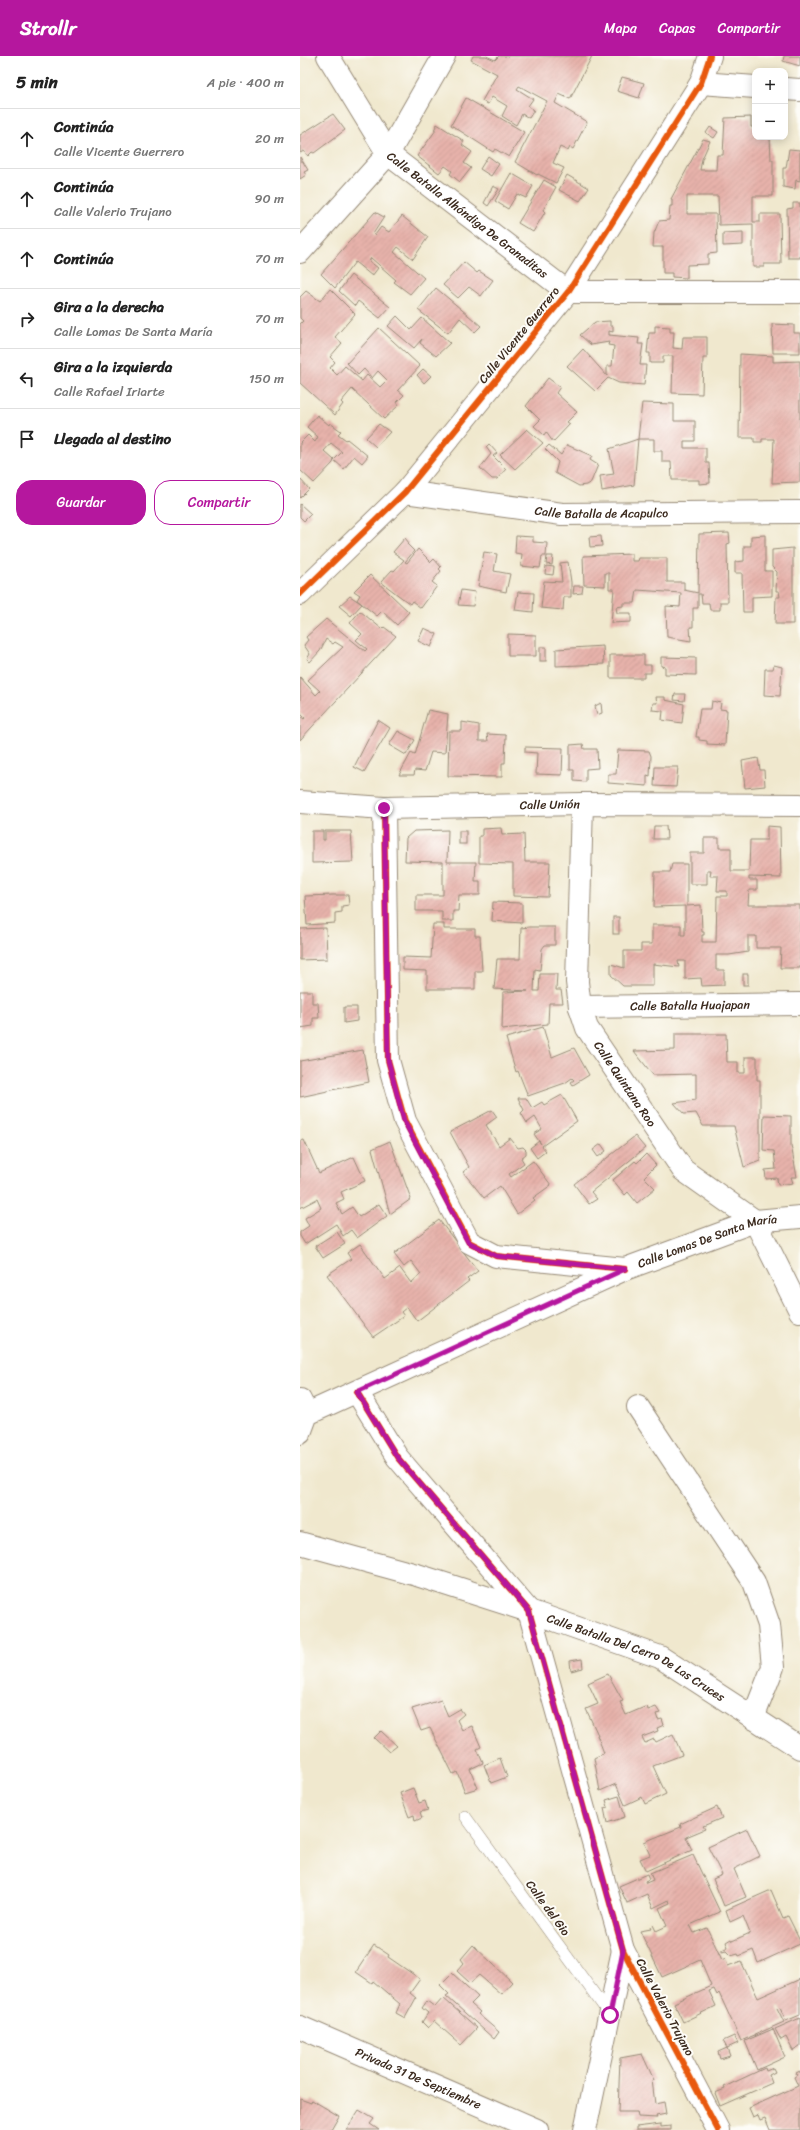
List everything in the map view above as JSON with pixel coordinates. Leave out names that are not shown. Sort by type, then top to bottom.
[{"type":"street","name":"Calle Batalla Alhóndiga De Granaditas","points":[[328,56],[388,154],[568,292]]},
{"type":"street","points":[[300,252],[388,154],[444,56]]},
{"type":"street","name":"Calle Vicente Guerrero","points":[[300,594],[404,492],[568,292],[701,83],[710,56]]},
{"type":"street","points":[[701,83],[752,86]]},
{"type":"street","points":[[788,89],[800,90]]},
{"type":"street","points":[[568,292],[800,292]]},
{"type":"street","name":"Calle Batalla de Acapulco","points":[[404,492],[562,514],[800,512]]},
{"type":"street","name":"Calle Unión","points":[[300,802],[384,808],[582,804],[800,805]]},
{"type":"street","name":"Calle Quintana Roo","points":[[582,804],[577,982],[580,1007],[587,1028],[683,1170],[755,1221],[800,1311]]},
{"type":"street","points":[[384,808],[388,1060],[404,1121],[468,1242],[496,1256],[625,1269]]},
{"type":"street","name":"Calle Batalla Huajapan","points":[[580,1007],[800,1004]]},
{"type":"street","name":"Calle Lomas De Santa María","points":[[302,1415],[357,1392],[625,1269],[755,1221],[800,1217]]},
{"type":"street","points":[[357,1392],[397,1457],[529,1611]]},
{"type":"street","points":[[638,1407],[754,1582],[769,1625],[773,1667],[753,1718]]},
{"type":"street","name":"Calle Batalla Del Cerro De Las Cruces","points":[[300,1543],[417,1575],[529,1611],[660,1657],[800,1748]]},
{"type":"street","name":"Calle Valerio Trujano","points":[[529,1611],[623,1950],[718,2130]]},
{"type":"street","points":[[585,2130],[623,1950]]},
{"type":"street","name":"Privada 31 De Septiembre","points":[[300,2027],[537,2130]]},
{"type":"lane","name":"Calle del Gio","points":[[465,1816],[610,2015]]},
{"type":"building","points":[[473,56],[486,56],[495,60],[499,56],[592,56],[570,99],[559,94],[555,103],[587,122],[573,149],[570,147],[568,151],[560,147],[553,163],[564,168],[556,183],[538,174],[537,175],[515,162],[547,101],[519,86],[517,89],[533,99],[528,106],[534,110],[529,118],[522,114],[516,125],[502,116],[507,106],[492,97],[488,104],[482,101],[497,74],[471,60]]},
{"type":"building","points":[[784,56],[800,56],[800,66],[783,61]]},
{"type":"building","points":[[622,77],[644,83],[639,98],[617,91]]},
{"type":"building","points":[[466,98],[524,132],[509,157],[495,149],[493,152],[451,125]]},
{"type":"building","points":[[333,114],[345,130],[314,153],[312,152],[308,156],[304,151],[300,153],[300,135]]},
{"type":"building","points":[[751,117],[752,140],[770,140],[771,160],[773,160],[773,196],[753,196],[753,222],[760,222],[760,214],[780,214],[781,264],[764,264],[764,267],[753,267],[753,224],[719,225],[718,196],[687,196],[687,214],[716,214],[717,253],[708,254],[708,264],[687,265],[687,278],[672,277],[672,273],[663,273],[663,247],[653,247],[654,233],[659,221],[669,220],[670,206],[672,206],[671,199],[703,139],[710,141],[702,159],[700,170],[716,170],[717,155],[723,155],[725,118]]},
{"type":"building","points":[[437,124],[464,141],[462,145],[472,152],[464,163],[471,168],[460,182],[450,174],[452,171],[445,166],[439,173],[417,156],[436,130],[434,130]]},
{"type":"building","points":[[710,127],[718,132],[714,138],[706,133]]},
{"type":"building","points":[[789,149],[800,150],[800,181],[796,180],[795,189],[783,187],[783,168],[786,168]]},
{"type":"building","points":[[488,156],[499,164],[491,176],[480,169]]},
{"type":"building","points":[[300,157],[308,170],[304,172],[306,175],[300,179]]},
{"type":"building","points":[[511,173],[533,186],[526,198],[517,194],[508,209],[495,201]]},
{"type":"building","points":[[567,175],[589,188],[580,201],[559,190]]},
{"type":"building","points":[[544,180],[556,187],[543,210],[545,212],[533,232],[518,223]]},
{"type":"building","points":[[493,186],[499,189],[488,206],[484,203]]},
{"type":"building","points":[[793,203],[800,203],[800,258],[788,258],[787,209],[793,208]]},
{"type":"building","points":[[375,212],[384,217],[373,234],[375,235],[381,227],[389,232],[402,216],[428,237],[413,259],[398,247],[394,252],[424,278],[410,294],[394,282],[396,280],[371,258],[369,261],[378,268],[372,276],[355,262],[335,288],[321,274]]},
{"type":"building","points":[[743,232],[743,245],[723,246],[723,233]]},
{"type":"building","points":[[464,262],[477,273],[479,271],[493,280],[481,296],[469,287],[458,298],[443,285]]},
{"type":"building","points":[[351,275],[390,307],[380,318],[358,301],[355,306],[339,291]]},
{"type":"building","points":[[436,288],[481,326],[475,332],[460,318],[448,333],[418,310]]},
{"type":"building","points":[[330,289],[355,314],[335,337],[342,343],[330,357],[335,362],[330,368],[337,375],[345,366],[362,381],[367,375],[380,387],[387,380],[378,371],[372,378],[364,369],[358,375],[347,363],[379,328],[420,366],[398,390],[404,395],[397,402],[399,405],[384,419],[352,389],[341,402],[343,404],[335,415],[300,383],[300,324],[303,321],[300,318],[300,297],[306,291],[320,301]]},
{"type":"building","points":[[397,316],[411,330],[422,318],[450,343],[436,356],[420,343],[422,339],[414,348],[388,326]]},
{"type":"building","points":[[610,321],[610,326],[613,326],[613,332],[609,331],[609,335],[639,338],[638,344],[643,344],[640,365],[646,365],[644,385],[619,383],[608,378],[595,391],[567,366],[583,349],[607,376],[607,366],[612,366],[614,346],[608,345],[609,342],[591,345],[580,335],[595,322]]},
{"type":"building","points":[[772,324],[794,325],[794,333],[800,333],[800,353],[773,353]]},
{"type":"building","points":[[655,326],[670,327],[670,332],[674,332],[673,348],[682,349],[683,337],[707,337],[707,358],[703,358],[702,394],[672,393],[673,356],[663,356],[663,363],[650,363],[650,353],[647,353],[649,333],[655,333]]},
{"type":"building","points":[[740,354],[773,356],[773,362],[800,361],[800,482],[772,483],[774,439],[762,439],[762,442],[754,442],[754,438],[739,438]]},
{"type":"building","points":[[423,369],[431,376],[424,383],[417,375]]},
{"type":"building","points":[[548,378],[560,387],[556,393],[577,412],[567,422],[570,424],[553,442],[546,432],[544,435],[534,426],[540,420],[526,406]]},
{"type":"building","points":[[642,403],[674,404],[674,421],[695,421],[695,441],[684,441],[684,448],[706,448],[706,463],[709,463],[710,483],[699,484],[699,480],[672,480],[671,462],[662,462],[662,451],[654,451],[654,439],[638,439]]},
{"type":"building","points":[[317,415],[329,425],[330,423],[341,431],[338,434],[346,440],[347,439],[368,456],[362,463],[354,456],[344,469],[334,460],[333,463],[314,483],[300,470],[300,443],[308,435],[315,442],[318,437],[307,427]],"holes":[[[331,443],[342,452],[334,460],[324,451]]]},
{"type":"building","points":[[379,424],[390,432],[376,447],[366,438]]},
{"type":"building","points":[[527,429],[543,443],[515,469],[500,455]]},
{"type":"building","points":[[638,439],[634,485],[602,491],[600,476],[614,474],[609,449]]},
{"type":"building","points":[[489,444],[497,453],[493,456],[506,469],[497,479],[492,479],[480,468],[491,454],[486,447]]},
{"type":"building","points":[[549,445],[561,455],[567,445],[592,456],[590,460],[598,465],[591,482],[586,485],[579,486],[555,473],[558,462],[545,449]]},
{"type":"building","points":[[300,479],[309,489],[300,498]]},
{"type":"building","points":[[300,504],[311,514],[304,521],[300,517]]},
{"type":"building","points":[[729,533],[730,543],[727,544],[728,602],[720,602],[720,610],[710,610],[709,603],[702,603],[701,594],[698,594],[698,608],[693,608],[693,627],[690,627],[691,641],[667,637],[666,606],[680,607],[681,593],[637,590],[635,603],[623,603],[623,606],[616,607],[617,613],[631,613],[631,622],[611,623],[614,589],[609,589],[609,573],[605,573],[605,586],[584,585],[583,556],[632,554],[632,561],[638,561],[639,558],[667,558],[667,582],[684,582],[684,590],[698,593],[699,534]]},
{"type":"building","points":[[765,535],[765,571],[772,571],[772,596],[752,597],[752,612],[743,612],[742,573],[735,573],[735,562],[744,561],[744,546],[751,546],[751,536]]},
{"type":"building","points":[[516,536],[533,537],[533,542],[547,543],[546,556],[542,556],[540,568],[521,566],[522,554],[515,553]]},
{"type":"building","points":[[601,536],[602,546],[590,547],[589,537]]},
{"type":"building","points":[[405,538],[409,543],[407,544],[414,551],[405,562],[407,563],[418,549],[431,562],[434,559],[441,567],[439,569],[441,571],[432,582],[437,586],[421,608],[412,601],[410,604],[381,582],[404,560],[393,552]]},
{"type":"building","points":[[793,548],[793,624],[775,624],[776,597],[780,597],[779,591],[776,591],[777,572],[772,567],[772,550]]},
{"type":"building","points":[[484,552],[497,554],[494,571],[510,574],[506,592],[478,586]]},
{"type":"building","points":[[547,556],[553,556],[552,565],[546,564]]},
{"type":"building","points":[[568,562],[571,582],[571,597],[564,597],[563,610],[541,608],[544,581],[562,582],[560,563]]},
{"type":"building","points":[[546,566],[554,567],[553,575],[545,574]]},
{"type":"building","points":[[370,575],[409,612],[397,625],[382,611],[377,616],[357,600],[360,595],[354,591]]},
{"type":"building","points":[[574,586],[583,586],[582,593],[573,594]]},
{"type":"building","points":[[461,590],[475,592],[473,606],[458,605]]},
{"type":"building","points":[[518,592],[534,593],[533,612],[515,610]]},
{"type":"building","points":[[350,596],[362,604],[351,616],[339,606]]},
{"type":"building","points":[[360,611],[382,629],[384,627],[396,636],[300,740],[300,716],[304,719],[305,718],[300,713],[300,677],[316,695],[320,691],[308,680],[343,647],[335,642],[333,644],[326,639],[320,651],[310,662],[307,659],[310,654],[304,645],[308,640],[306,637],[326,619],[365,651],[367,649],[356,640],[362,634],[350,623]]},
{"type":"building","points":[[424,628],[437,634],[431,647],[418,641]]},
{"type":"building","points":[[508,634],[536,635],[536,656],[508,656]]},
{"type":"building","points":[[603,646],[604,664],[556,666],[556,649]]},
{"type":"building","points":[[540,647],[546,647],[546,661],[540,661]]},
{"type":"building","points":[[610,655],[644,655],[644,665],[651,665],[651,673],[644,673],[644,678],[610,678]]},
{"type":"building","points":[[661,657],[696,658],[696,675],[665,674],[665,667],[661,666]]},
{"type":"building","points":[[774,665],[782,667],[780,696],[764,695],[765,669],[773,669]]},
{"type":"building","points":[[675,694],[685,694],[684,701],[674,700]]},
{"type":"building","points":[[656,697],[665,697],[665,700],[684,704],[682,723],[662,720],[663,711],[652,710],[653,703],[657,703]]},
{"type":"building","points":[[712,701],[721,703],[720,709],[727,710],[725,745],[707,744],[707,741],[699,740],[699,737],[696,737],[700,709],[711,709]]},
{"type":"building","points":[[601,703],[602,713],[597,715],[595,706]]},
{"type":"building","points":[[428,710],[448,714],[445,753],[431,752],[425,771],[415,770],[414,775],[399,775],[411,753],[415,755]]},
{"type":"building","points":[[378,720],[390,728],[364,772],[354,767]]},
{"type":"building","points":[[462,722],[479,725],[479,741],[488,741],[487,734],[506,735],[505,763],[502,763],[502,777],[448,776],[449,731],[462,731]]},
{"type":"building","points":[[398,731],[415,740],[406,755],[389,745]]},
{"type":"building","points":[[583,744],[584,749],[597,749],[598,768],[586,769],[586,782],[574,781],[574,770],[570,770],[570,745]]},
{"type":"building","points":[[525,747],[563,748],[562,775],[536,774],[537,753],[525,752]]},
{"type":"building","points":[[618,750],[649,751],[651,756],[650,776],[647,775],[647,786],[608,783],[608,774],[616,774]]},
{"type":"building","points":[[758,758],[760,770],[764,770],[765,786],[745,788],[742,761]]},
{"type":"building","points":[[655,767],[678,767],[676,787],[654,786]]},
{"type":"building","points":[[654,826],[666,826],[667,839],[653,839]]},
{"type":"building","points":[[767,826],[780,827],[781,878],[749,877],[749,880],[757,880],[757,890],[749,890],[748,905],[800,905],[800,968],[780,968],[781,948],[756,948],[756,936],[748,936],[748,952],[729,955],[716,955],[716,970],[724,970],[724,985],[702,986],[701,978],[685,979],[685,961],[678,961],[679,967],[653,964],[653,986],[623,986],[611,975],[611,964],[624,968],[624,951],[641,951],[641,944],[652,944],[652,925],[681,925],[681,935],[685,935],[685,906],[654,907],[655,872],[670,872],[672,864],[687,864],[687,906],[701,905],[702,932],[704,932],[704,935],[702,935],[702,942],[716,942],[717,896],[727,896],[727,891],[717,891],[718,876],[710,876],[711,870],[707,870],[707,884],[690,884],[690,853],[704,853],[704,838],[719,838],[719,848],[731,848],[731,871],[749,871],[750,840],[767,840]]},
{"type":"building","points":[[501,828],[502,835],[524,834],[525,862],[550,862],[548,897],[513,896],[513,864],[479,863],[479,836],[482,836],[482,829]]},
{"type":"building","points":[[448,830],[447,862],[476,862],[475,881],[480,881],[480,895],[459,895],[458,911],[453,911],[453,921],[442,921],[442,911],[416,911],[416,895],[443,895],[443,862],[405,861],[406,838],[414,831]]},
{"type":"building","points":[[312,831],[323,831],[323,840],[325,840],[325,831],[351,831],[353,862],[312,863]]},
{"type":"building","points":[[459,831],[466,831],[466,844],[459,844]]},
{"type":"building","points":[[348,895],[349,905],[342,906],[342,912],[335,913],[335,923],[307,925],[305,896]]},
{"type":"building","points":[[493,902],[522,903],[522,923],[492,921]]},
{"type":"building","points":[[613,917],[619,917],[619,934],[613,934]]},
{"type":"building","points":[[433,924],[444,924],[444,929],[475,929],[475,936],[480,936],[482,971],[475,971],[475,989],[427,989],[427,971],[403,970],[403,957],[431,958]]},
{"type":"building","points":[[555,927],[555,945],[545,945],[542,949],[540,970],[535,969],[534,991],[539,991],[540,974],[557,974],[556,990],[561,990],[563,1003],[549,1003],[548,1024],[502,1029],[503,992],[528,991],[494,989],[497,959],[520,959],[521,928]]},
{"type":"building","points":[[326,928],[327,959],[300,960],[300,929]]},
{"type":"building","points":[[743,974],[748,974],[748,985],[743,985]]},
{"type":"building","points":[[300,991],[312,991],[312,1003],[318,1003],[319,1018],[313,1018],[313,1026],[300,1028]]},
{"type":"building","points":[[344,1007],[357,1007],[357,1021],[344,1023]]},
{"type":"building","points":[[543,1027],[552,1057],[574,1048],[589,1075],[573,1085],[571,1082],[574,1080],[572,1078],[565,1083],[528,1096],[518,1071],[516,1072],[506,1038]]},
{"type":"building","points":[[675,1034],[726,1034],[727,1062],[738,1062],[738,1073],[745,1073],[745,1057],[757,1057],[757,1080],[760,1080],[760,1161],[744,1167],[734,1126],[703,1126],[696,1113],[684,1114],[674,1103],[696,1100],[696,1074],[653,1075],[634,1051],[675,1050]]},
{"type":"building","points":[[363,1050],[369,1082],[300,1097],[300,1061]]},
{"type":"building","points":[[562,1095],[577,1121],[542,1146],[546,1151],[537,1158],[530,1148],[539,1141],[534,1134],[542,1129],[535,1117],[527,1123],[521,1113],[524,1110],[518,1098],[526,1098],[532,1108],[542,1102],[544,1105]]},
{"type":"building","points":[[492,1110],[497,1117],[486,1125],[499,1146],[510,1138],[518,1148],[523,1147],[526,1150],[526,1154],[521,1158],[524,1163],[509,1174],[511,1177],[533,1161],[551,1185],[533,1198],[535,1200],[517,1214],[500,1186],[484,1198],[463,1172],[469,1167],[450,1132]]},
{"type":"building","points":[[764,1115],[791,1116],[791,1145],[797,1177],[791,1177],[793,1183],[778,1185],[777,1178],[766,1179],[765,1170],[776,1169],[774,1151],[763,1150]]},
{"type":"building","points":[[635,1136],[645,1148],[591,1192],[597,1199],[589,1204],[574,1184]]},
{"type":"building","points":[[304,1140],[319,1173],[354,1157],[365,1181],[341,1192],[344,1199],[336,1203],[342,1214],[352,1207],[359,1217],[379,1204],[387,1216],[357,1238],[351,1230],[343,1236],[336,1224],[305,1244],[300,1236],[300,1232],[309,1226],[305,1218],[321,1208],[317,1199],[300,1208],[300,1141]]},
{"type":"building","points":[[390,1141],[411,1199],[390,1214],[372,1149]]},
{"type":"building","points":[[601,1144],[606,1151],[598,1157],[593,1150]]},
{"type":"building","points":[[646,1154],[656,1165],[644,1177],[655,1188],[637,1203],[628,1192],[625,1195],[613,1180],[635,1161],[637,1163]]},
{"type":"building","points":[[439,1220],[478,1271],[467,1279],[469,1281],[417,1321],[407,1307],[401,1312],[404,1316],[373,1337],[327,1275],[351,1259],[347,1253],[360,1244],[385,1279],[400,1268],[411,1283],[421,1274],[411,1261],[404,1267],[394,1254]]},
{"type":"building","points":[[337,1232],[345,1244],[323,1258],[315,1246]]},
{"type":"building","points":[[582,1659],[583,1668],[571,1671],[570,1661]]},
{"type":"building","points":[[608,1674],[623,1701],[620,1702],[626,1715],[647,1706],[648,1710],[656,1707],[660,1713],[656,1714],[658,1720],[662,1719],[664,1725],[657,1728],[658,1731],[642,1737],[645,1743],[654,1739],[656,1742],[673,1734],[682,1755],[653,1766],[666,1794],[645,1804],[642,1797],[625,1805],[616,1784],[600,1791],[594,1758],[604,1753],[598,1735],[586,1709],[598,1704],[588,1683]]},
{"type":"building","points":[[441,1700],[448,1716],[460,1709],[464,1714],[457,1720],[462,1730],[472,1726],[481,1747],[477,1749],[483,1763],[470,1769],[478,1788],[465,1792],[457,1772],[453,1774],[430,1728],[421,1731],[412,1709]]},
{"type":"building","points":[[381,1731],[397,1746],[389,1752],[374,1738]]},
{"type":"building","points":[[500,1758],[507,1777],[491,1783],[484,1765]]},
{"type":"building","points":[[413,1788],[419,1803],[425,1801],[428,1810],[420,1812],[422,1818],[415,1821],[414,1815],[409,1817],[400,1793]]},
{"type":"building","points":[[619,1796],[625,1817],[607,1823],[604,1808],[608,1807],[606,1800]]},
{"type":"building","points":[[717,1807],[722,1818],[703,1826],[705,1829],[686,1837],[692,1850],[646,1871],[640,1859],[650,1855],[644,1842],[681,1827],[680,1824]]},
{"type":"building","points":[[747,1829],[760,1856],[734,1869],[746,1897],[724,1906],[713,1879],[722,1875],[708,1847]]},
{"type":"building","points":[[693,1855],[720,1912],[690,1925],[694,1933],[707,1928],[722,1960],[725,1958],[728,1966],[741,1961],[758,1998],[800,1979],[800,2015],[786,2021],[780,2007],[777,2008],[784,2022],[741,2041],[719,1993],[717,1995],[714,1989],[709,1991],[716,2006],[683,2022],[674,2003],[711,1986],[700,1960],[662,1977],[640,1931],[651,1929],[650,1927],[653,1925],[656,1931],[667,1926],[659,1908],[670,1903],[669,1900],[653,1908],[647,1894],[627,1903],[619,1886],[647,1874],[649,1879],[645,1881],[646,1883],[653,1880],[650,1873]]},
{"type":"building","points":[[771,1890],[783,1918],[788,1916],[800,1940],[800,1944],[758,1963],[753,1950],[739,1956],[738,1954],[731,1956],[726,1951],[722,1952],[722,1950],[728,1947],[726,1942],[750,1933],[743,1916],[730,1922],[726,1910]]},
{"type":"building","points":[[374,1945],[389,1955],[388,1957],[420,1979],[410,1993],[416,1998],[405,2018],[396,2013],[400,2004],[373,1981],[372,1983],[356,1972]]},
{"type":"building","points":[[473,1945],[512,1982],[501,1994],[479,1975],[470,1983],[457,1971],[464,1963],[461,1959]]},
{"type":"building","points":[[452,1973],[478,1997],[471,2004],[480,2012],[478,2014],[499,2032],[494,2039],[446,1996],[449,1994],[440,1985]]},
{"type":"building","points":[[443,1998],[477,2028],[461,2045],[434,2021],[428,2028],[422,2022],[428,2013],[422,2008],[427,2001],[435,2007]]},
{"type":"building","points":[[800,2018],[800,2047],[793,2051],[786,2037],[781,2040],[775,2029]]},
{"type":"building","points":[[773,2029],[785,2057],[757,2070],[745,2041]]},
{"type":"building","points":[[734,2036],[738,2043],[727,2048],[723,2041]]},
{"type":"building","points":[[727,2048],[730,2056],[720,2059],[718,2052]]},
{"type":"building","points":[[642,2054],[654,2080],[652,2080],[655,2104],[664,2102],[666,2114],[656,2116],[657,2118],[638,2117],[637,2112],[618,2112],[620,2058]]},
{"type":"building","points":[[765,2068],[766,2071],[773,2068],[775,2072],[769,2075],[772,2083],[720,2106],[715,2093],[725,2089],[724,2087]]},
{"type":"building","points":[[800,2071],[800,2130],[770,2130],[765,2118],[760,2120],[758,2115],[753,2117],[749,2108],[798,2086],[794,2077],[797,2075],[796,2073]]},
{"type":"building","points":[[300,2099],[311,2103],[312,2100],[339,2116],[331,2130],[300,2130]]},
{"type":"building","points":[[359,2110],[374,2119],[370,2124],[379,2130],[346,2130]]},
{"type":"building","points":[[661,2124],[661,2127],[671,2126],[671,2130],[636,2130],[636,2127]]},
{"type":"cycle path","points":[[300,594],[405,492],[568,292],[701,83],[710,56]]},
{"type":"cycle path","points":[[384,808],[388,1060],[405,1121],[469,1242],[496,1256],[625,1269]]},
{"type":"cycle path","points":[[357,1392],[397,1457],[529,1611],[623,1950],[718,2130]]},
{"type":"route","points":[[384,808],[388,1060],[404,1121],[468,1242],[496,1256],[625,1269],[357,1392],[397,1457],[466,1535],[529,1611],[623,1950],[610,2015]]}]
